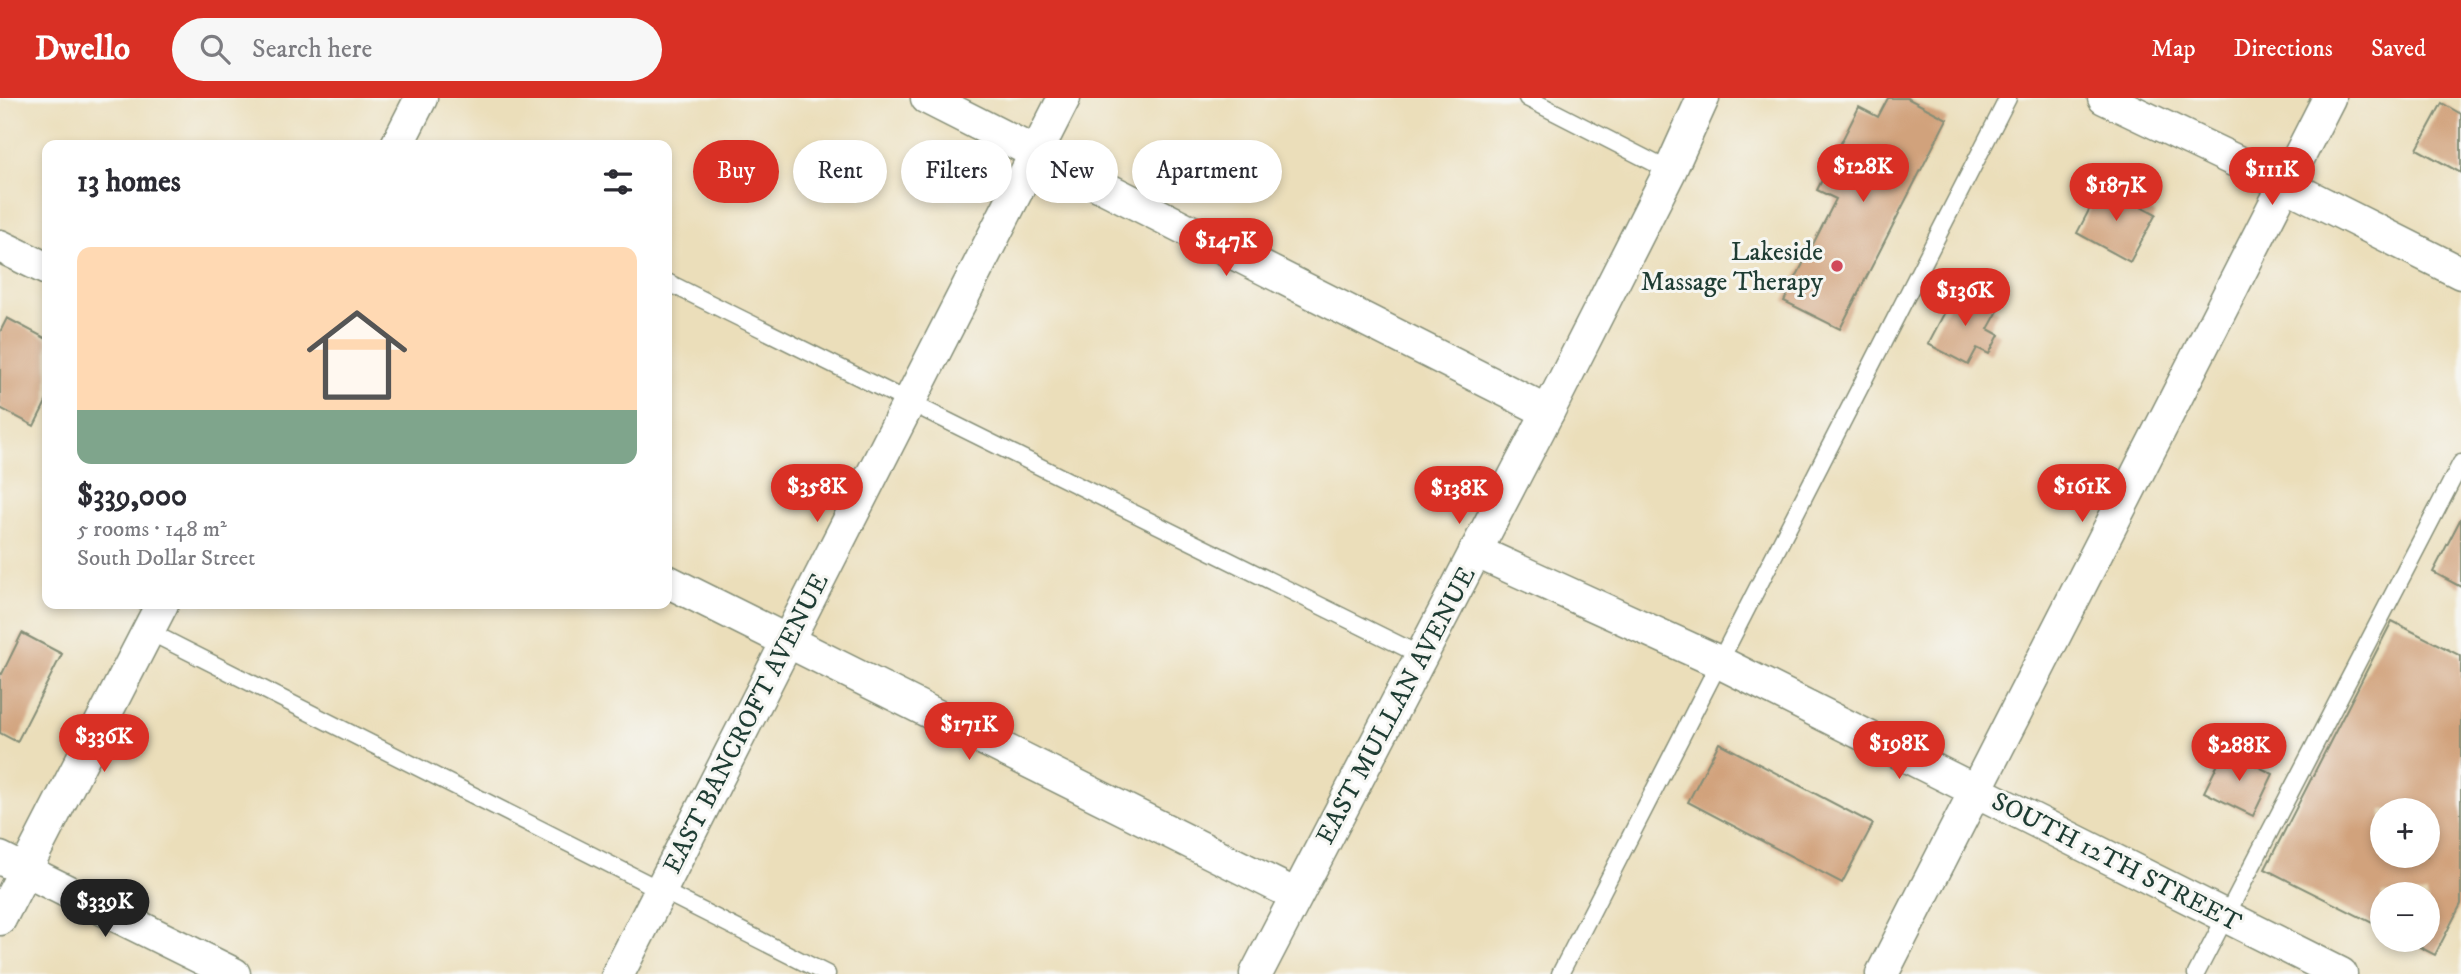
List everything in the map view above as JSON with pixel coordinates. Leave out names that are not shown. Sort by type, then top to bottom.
[{"type":"street","points":[[400,140],[421,98]]},
{"type":"street","points":[[927,98],[1026,148]]},
{"type":"street","name":"EAST BANCROFT AVENUE","points":[[1043,140],[1064,98]]},
{"type":"street","name":"EAST MULLAN AVENUE","points":[[1256,974],[1548,412],[1670,171],[1703,98]]},
{"type":"street","points":[[2105,98],[2461,273]]},
{"type":"street","points":[[1882,974],[2329,98]]},
{"type":"street","name":"EAST BANCROFT AVENUE","points":[[618,974],[1026,173]]},
{"type":"street","points":[[1118,194],[1548,412]]},
{"type":"street","points":[[0,246],[42,267]]},
{"type":"street","name":"SOUTH 12TH STREET","points":[[1475,551],[1719,662],[2341,974]]},
{"type":"street","points":[[672,584],[786,643],[1296,895]]},
{"type":"street","points":[[0,919],[13,864],[155,617]]},
{"type":"street","points":[[13,864],[234,974]]},
{"type":"lane","points":[[1527,98],[1670,171]]},
{"type":"lane","points":[[1560,974],[2008,98]]},
{"type":"lane","points":[[672,285],[908,404],[1420,655]]},
{"type":"lane","points":[[2196,974],[2461,463]]},
{"type":"lane","points":[[155,617],[660,890],[827,974]]},
{"type":"building","points":[[1888,98],[1907,98],[1947,119],[1840,329],[1784,301],[1836,199],[1817,190],[1859,107],[1878,117]]},
{"type":"building","points":[[2442,103],[2461,114],[2461,173],[2417,149]]},
{"type":"building","points":[[2102,185],[2156,214],[2130,262],[2077,233]]},
{"type":"building","points":[[1957,289],[1998,311],[1988,329],[1999,335],[1989,354],[1977,348],[1968,365],[1928,344]]},
{"type":"building","points":[[7,318],[42,336],[42,410],[34,426],[0,408],[0,332]]},
{"type":"building","points":[[2461,518],[2461,587],[2433,572]]},
{"type":"building","points":[[2392,621],[2461,656],[2461,904],[2440,945],[2440,882],[2370,882],[2370,922],[2265,869]]},
{"type":"building","points":[[22,633],[62,654],[17,742],[0,733],[0,673],[2,674]]},
{"type":"building","points":[[1719,743],[1873,824],[1842,883],[1688,802]]},
{"type":"building","points":[[2225,750],[2273,774],[2253,816],[2204,792]]},
{"type":"place","name":"Lakeside Massage Therapy","points":[[1837,266]]}]
